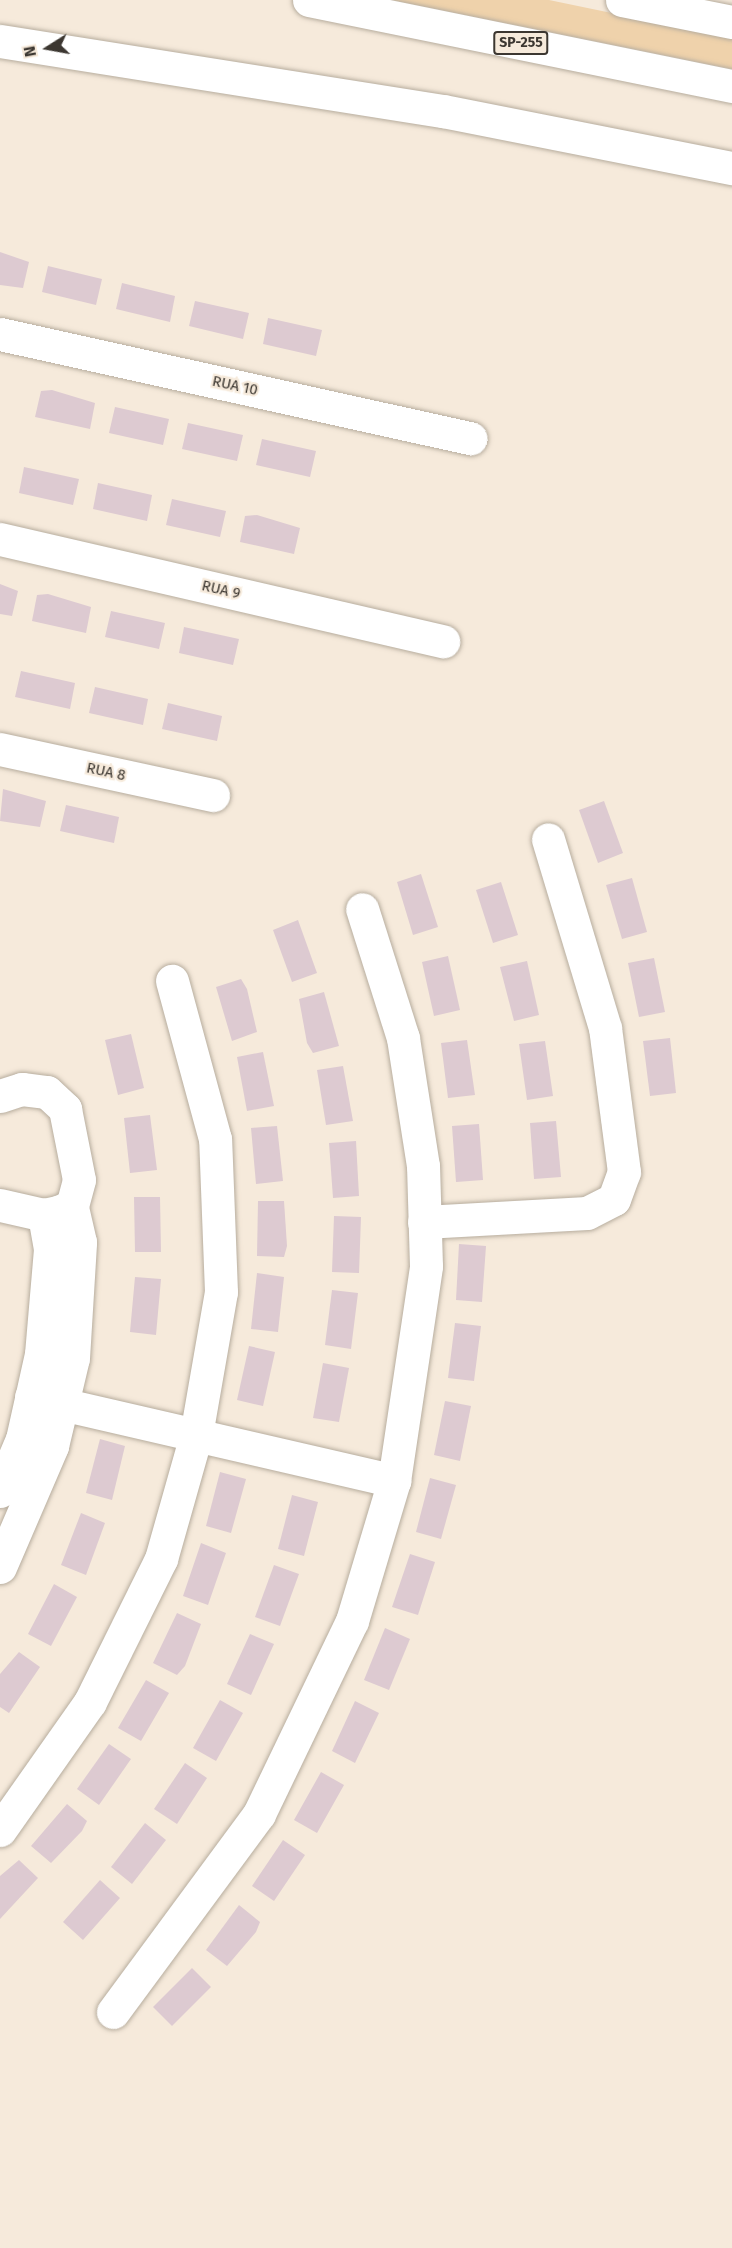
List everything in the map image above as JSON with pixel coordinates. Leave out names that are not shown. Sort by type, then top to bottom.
[{"type":"main road","name":"SP-255","points":[[309,0],[732,86]]},
{"type":"main road","points":[[622,0],[732,22]]},
{"type":"main road","points":[[0,41],[443,111],[732,168]]},
{"type":"main road","name":"RUA 10","points":[[0,334],[471,438]]},
{"type":"main road","name":"RUA 9","points":[[0,539],[443,641]]},
{"type":"main road","name":"RUA 8","points":[[0,749],[213,795]]},
{"type":"main road","points":[[424,1222],[586,1213],[614,1199],[624,1172],[605,1028],[548,839]]},
{"type":"main road","points":[[113,2012],[259,1814],[352,1621],[394,1482],[426,1266],[423,1166],[403,1038],[362,909]]},
{"type":"main road","points":[[0,1830],[95,1692],[161,1559],[196,1436],[221,1292],[215,1140],[172,981]]},
{"type":"main road","points":[[0,1096],[22,1089],[47,1092],[65,1109],[79,1180],[58,1210]]},
{"type":"main road","points":[[0,1205],[58,1210],[81,1242],[73,1358],[22,1439],[0,1491]]},
{"type":"main road","points":[[47,1400],[394,1482]]},
{"type":"main road","points":[[0,1567],[52,1446],[47,1400]]},
{"type":"shaded area","points":[[392,0],[549,0],[732,38],[732,69]]},
{"type":"building","points":[[0,252],[29,262],[23,288],[0,285]]},
{"type":"building","points":[[48,266],[102,279],[96,305],[42,292]]},
{"type":"building","points":[[122,283],[175,296],[170,322],[116,309]]},
{"type":"building","points":[[195,301],[249,313],[243,339],[189,326]]},
{"type":"building","points":[[268,318],[322,330],[316,356],[263,344]]},
{"type":"building","points":[[52,390],[95,403],[90,429],[35,417],[41,391]]},
{"type":"building","points":[[115,407],[169,419],[163,445],[109,433]]},
{"type":"building","points":[[188,423],[243,435],[237,461],[182,449]]},
{"type":"building","points":[[262,439],[316,451],[310,477],[256,465]]},
{"type":"building","points":[[24,467],[79,479],[73,505],[19,493]]},
{"type":"building","points":[[98,483],[152,495],[147,521],[93,509]]},
{"type":"building","points":[[172,499],[226,511],[220,537],[166,525]]},
{"type":"building","points":[[257,515],[300,528],[294,554],[240,542],[245,516]]},
{"type":"building","points":[[0,584],[18,591],[12,616],[0,614]]},
{"type":"building","points":[[48,594],[91,607],[86,633],[32,621],[37,595]]},
{"type":"building","points":[[111,611],[165,623],[159,649],[105,637]]},
{"type":"building","points":[[184,627],[239,639],[233,665],[179,653]]},
{"type":"building","points":[[21,671],[75,683],[70,709],[15,697]]},
{"type":"building","points":[[95,687],[148,699],[143,725],[89,713]]},
{"type":"building","points":[[168,703],[222,716],[217,741],[162,729]]},
{"type":"building","points":[[3,789],[46,801],[40,827],[0,821]]},
{"type":"building","points":[[604,801],[623,853],[598,863],[579,810]]},
{"type":"building","points":[[66,805],[119,817],[114,843],[60,831]]},
{"type":"building","points":[[421,874],[438,927],[413,935],[397,882]]},
{"type":"building","points":[[632,878],[647,932],[622,939],[606,885]]},
{"type":"building","points":[[501,882],[518,935],[493,943],[476,890]]},
{"type":"building","points":[[298,920],[317,973],[292,982],[273,930]]},
{"type":"building","points":[[448,956],[460,1010],[434,1016],[422,962]]},
{"type":"building","points":[[654,958],[665,1012],[639,1017],[628,963]]},
{"type":"building","points":[[527,961],[539,1015],[514,1021],[500,967]]},
{"type":"building","points":[[241,979],[247,989],[257,1032],[232,1041],[216,987]]},
{"type":"building","points":[[324,992],[339,1046],[313,1053],[307,1043],[299,999]]},
{"type":"building","points":[[131,1034],[144,1088],[118,1095],[105,1040]]},
{"type":"building","points":[[670,1038],[676,1093],[650,1096],[643,1041]]},
{"type":"building","points":[[467,1040],[475,1095],[448,1098],[441,1043]]},
{"type":"building","points":[[545,1041],[553,1096],[527,1100],[519,1044]]},
{"type":"building","points":[[263,1052],[274,1106],[247,1111],[237,1057]]},
{"type":"building","points":[[343,1066],[353,1121],[326,1125],[317,1070]]},
{"type":"building","points":[[150,1115],[157,1170],[130,1173],[124,1118]]},
{"type":"building","points":[[556,1121],[561,1177],[534,1179],[530,1123]]},
{"type":"building","points":[[479,1124],[483,1180],[456,1182],[452,1126]]},
{"type":"building","points":[[277,1126],[283,1181],[256,1184],[251,1128]]},
{"type":"building","points":[[356,1141],[359,1196],[333,1198],[329,1143]]},
{"type":"building","points":[[134,1197],[160,1197],[161,1252],[135,1252]]},
{"type":"building","points":[[258,1201],[284,1201],[287,1246],[284,1257],[257,1256]]},
{"type":"building","points":[[334,1216],[361,1217],[359,1273],[332,1272]]},
{"type":"building","points":[[459,1244],[486,1246],[482,1302],[456,1300]]},
{"type":"building","points":[[257,1273],[284,1277],[278,1332],[251,1329]]},
{"type":"building","points":[[135,1277],[161,1279],[156,1335],[130,1332]]},
{"type":"building","points":[[332,1290],[358,1293],[351,1349],[325,1345]]},
{"type":"building","points":[[455,1323],[481,1326],[474,1381],[448,1378]]},
{"type":"building","points":[[249,1346],[275,1352],[263,1406],[237,1400]]},
{"type":"building","points":[[323,1363],[349,1368],[339,1422],[313,1418]]},
{"type":"building","points":[[445,1401],[471,1406],[460,1461],[434,1455]]},
{"type":"building","points":[[100,1439],[125,1446],[112,1500],[86,1493]]},
{"type":"building","points":[[220,1472],[246,1479],[231,1533],[206,1526]]},
{"type":"building","points":[[430,1478],[456,1485],[441,1539],[416,1532]]},
{"type":"building","points":[[292,1495],[318,1502],[304,1556],[278,1549]]},
{"type":"building","points":[[81,1513],[105,1523],[86,1575],[61,1565]]},
{"type":"building","points":[[201,1543],[226,1553],[208,1605],[183,1596]]},
{"type":"building","points":[[410,1554],[435,1562],[418,1615],[392,1607]]},
{"type":"building","points":[[274,1565],[299,1574],[280,1626],[255,1617]]},
{"type":"building","points":[[54,1584],[77,1597],[51,1646],[28,1634]]},
{"type":"building","points":[[177,1613],[201,1624],[185,1666],[177,1675],[153,1663]]},
{"type":"building","points":[[385,1628],[410,1639],[389,1690],[364,1680]]},
{"type":"building","points":[[250,1634],[274,1644],[251,1695],[227,1684]]},
{"type":"building","points":[[19,1652],[40,1667],[9,1713],[0,1707],[0,1674]]},
{"type":"building","points":[[146,1680],[169,1693],[141,1741],[118,1728]]},
{"type":"building","points":[[220,1700],[243,1713],[216,1761],[193,1748]]},
{"type":"building","points":[[355,1701],[379,1713],[355,1763],[332,1751]]},
{"type":"building","points":[[109,1744],[131,1759],[99,1805],[77,1789]]},
{"type":"building","points":[[185,1763],[207,1778],[177,1824],[154,1809]]},
{"type":"building","points":[[321,1772],[344,1785],[317,1833],[294,1820]]},
{"type":"building","points":[[67,1804],[87,1821],[82,1831],[51,1863],[31,1846]]},
{"type":"building","points":[[145,1823],[166,1840],[132,1884],[111,1867]]},
{"type":"building","points":[[283,1840],[305,1855],[274,1901],[252,1886]]},
{"type":"building","points":[[19,1860],[38,1878],[0,1919],[0,1876]]},
{"type":"building","points":[[100,1880],[120,1898],[83,1940],[63,1922]]},
{"type":"building","points":[[239,1905],[260,1922],[256,1932],[227,1966],[206,1950]]},
{"type":"building","points":[[192,1968],[211,1987],[172,2026],[153,2007]]}]
